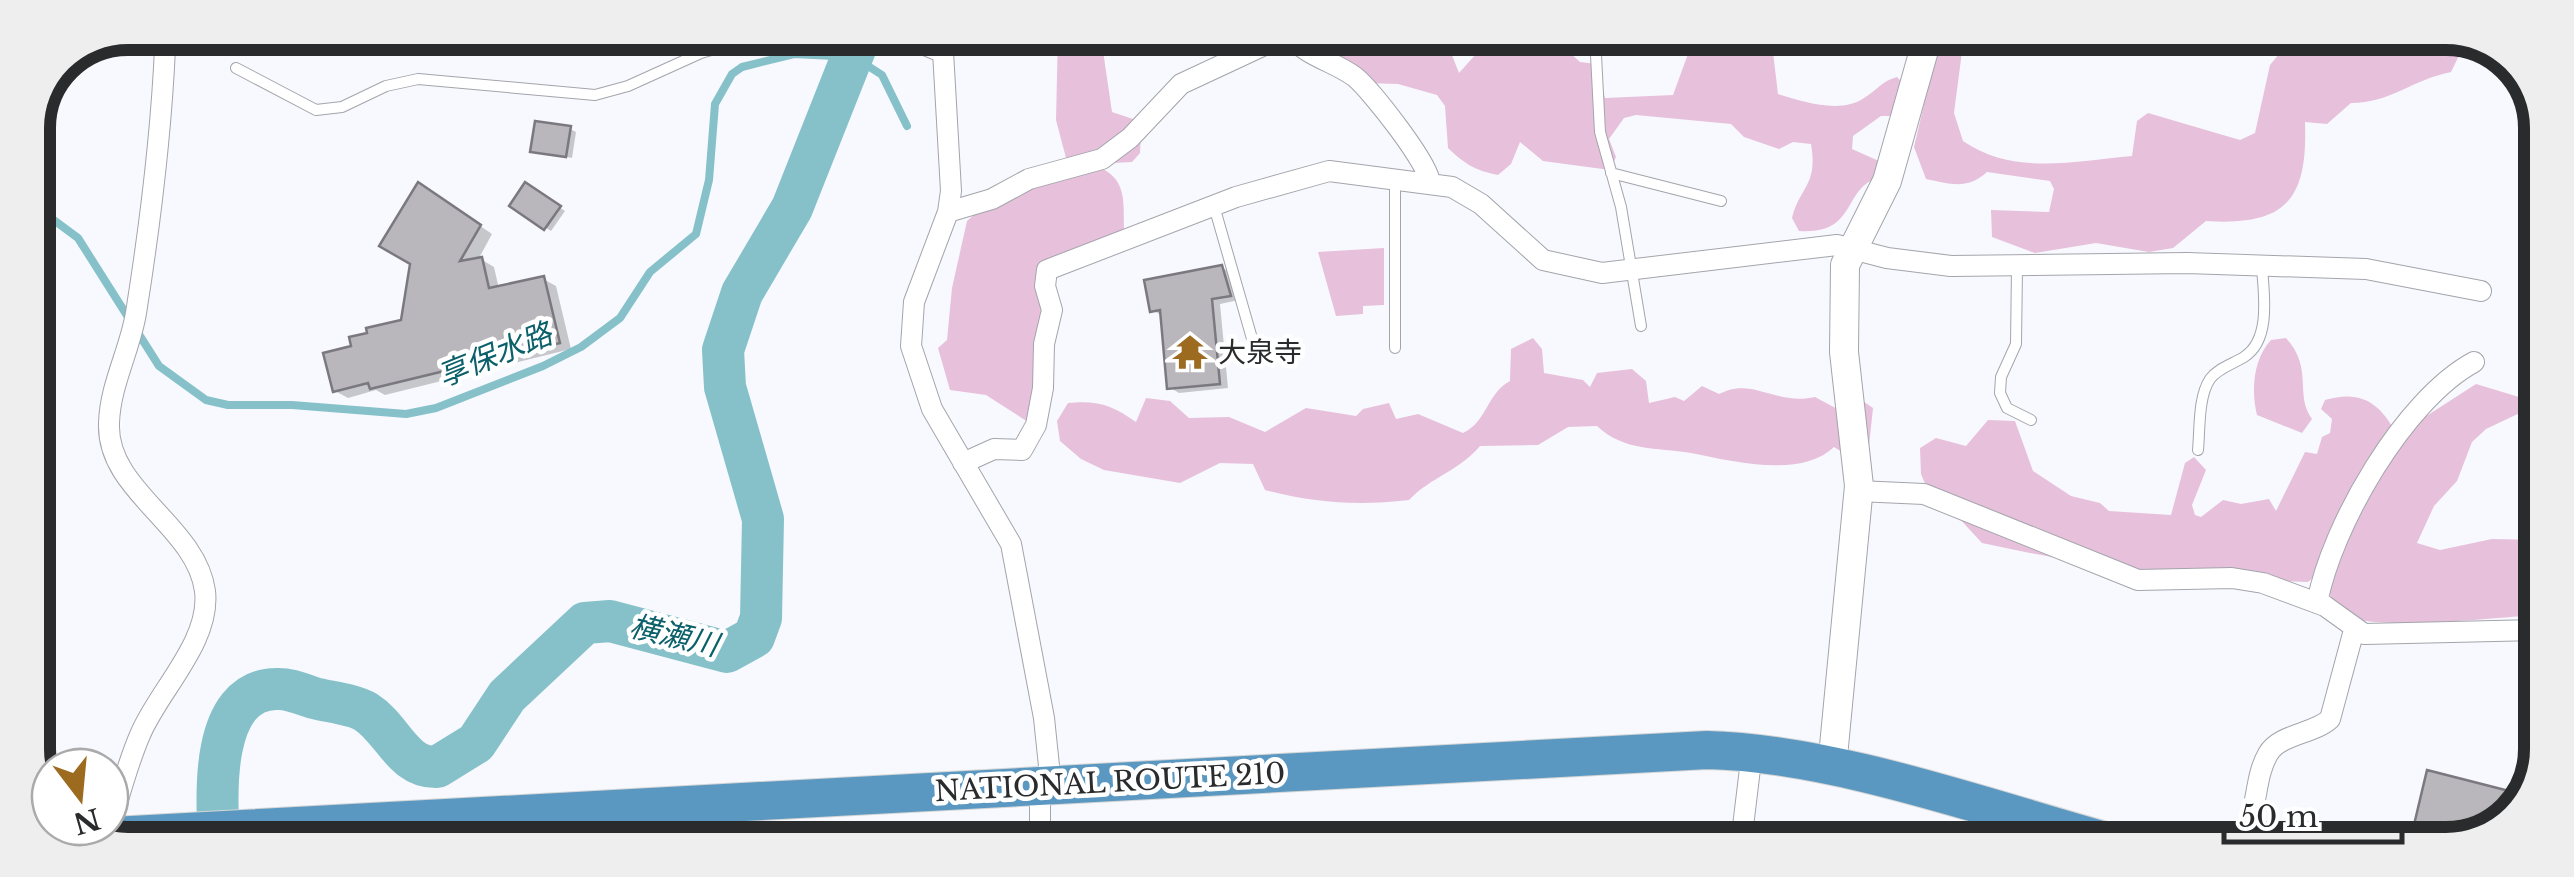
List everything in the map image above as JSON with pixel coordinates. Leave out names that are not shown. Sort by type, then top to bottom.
[{"type":"highway","name":"NATIONAL ROUTE 210","points":[[277,827],[1707,750],[1752,752],[1832,768],[2052,827]]},
{"type":"street","points":[[134,827],[138,739],[199,629],[205,601],[194,564],[115,457],[109,434],[112,403],[136,316],[162,106],[165,50]]},
{"type":"street","points":[[943,50],[951,176],[948,212],[914,302],[910,346],[923,392],[1011,544],[1044,718],[1041,827]]},
{"type":"street","points":[[948,212],[970,208],[1029,179],[1102,159],[1130,138],[1181,84],[1255,50]]},
{"type":"street","points":[[1306,50],[1361,82],[1422,158],[1430,183]]},
{"type":"street","points":[[1832,768],[1858,491],[1844,352],[1846,265],[1887,181],[1924,50]]},
{"type":"street","points":[[962,463],[994,449],[1022,450],[1034,432],[1052,310],[1044,286],[1046,270],[1214,205],[1316,173],[1340,172],[1452,187],[1481,204],[1552,264],[1631,273],[1828,246],[1917,263],[2018,267],[2188,263],[2366,268],[2481,291]]},
{"type":"street","points":[[2317,602],[2332,546],[2409,419],[2430,392],[2474,362]]},
{"type":"street","points":[[1858,491],[1924,494],[2138,580],[2249,580],[2317,602],[2354,630],[2388,634],[2524,630]]},
{"type":"street","points":[[2247,827],[2254,816],[2267,754],[2277,745],[2319,728],[2330,718],[2354,630]]},
{"type":"street","points":[[1744,827],[1752,752]]},
{"type":"lane","points":[[236,68],[316,110],[342,106],[386,86],[418,79],[595,94],[628,86],[709,50]]},
{"type":"lane","points":[[924,50],[944,58]]},
{"type":"lane","points":[[1597,50],[1600,132],[1641,326]]},
{"type":"lane","points":[[1611,173],[1721,200]]},
{"type":"lane","points":[[1395,181],[1395,348]]},
{"type":"lane","points":[[1214,205],[1255,349]]},
{"type":"lane","points":[[2018,267],[2016,344],[2001,377],[2000,393],[2006,408],[2031,420]]},
{"type":"lane","points":[[2198,450],[2210,379],[2248,355],[2258,341],[2264,312],[2262,268]]},
{"type":"shaded area","points":[[1058,50],[1103,50],[1112,112],[1133,119],[1141,132],[1140,153],[1132,162],[1076,165],[1066,158],[1056,120]]},
{"type":"shaded area","points":[[1316,50],[1450,50],[1459,73],[1480,50],[1569,52],[1580,62],[1596,64],[1605,98],[1673,95],[1689,50],[1773,50],[1778,94],[1822,105],[1855,103],[1883,83],[1897,77],[1902,82],[1898,116],[1881,116],[1853,136],[1852,149],[1890,166],[1883,176],[1860,189],[1832,226],[1799,231],[1792,218],[1810,177],[1811,144],[1793,142],[1779,149],[1744,137],[1731,124],[1636,115],[1624,118],[1609,139],[1616,157],[1610,170],[1543,161],[1520,142],[1511,164],[1498,175],[1470,166],[1448,148],[1445,106],[1437,95],[1398,84],[1366,83]]},
{"type":"shaded area","points":[[1937,50],[1962,50],[1954,113],[1963,141],[2003,159],[2045,164],[2132,156],[2137,121],[2148,113],[2240,140],[2255,133],[2270,65],[2282,50],[2461,52],[2451,72],[2378,99],[2351,103],[2327,124],[2305,122],[2302,172],[2286,203],[2255,219],[2206,221],[2173,248],[2149,252],[2096,243],[2035,253],[1992,237],[1991,210],[2049,212],[2054,189],[2050,181],[1987,172],[1966,183],[1926,179],[1914,147]]},
{"type":"shaded area","points":[[1103,169],[1120,188],[1124,231],[1048,263],[1031,424],[986,395],[950,390],[938,348],[947,340],[952,288],[967,221],[997,200],[1031,185]]},
{"type":"shaded area","points":[[1384,248],[1384,305],[1363,306],[1363,314],[1336,316],[1318,252]]},
{"type":"shaded area","points":[[1533,338],[1542,349],[1544,373],[1583,380],[1590,387],[1597,373],[1632,369],[1646,381],[1649,403],[1675,397],[1684,401],[1702,386],[1719,394],[1743,388],[1788,398],[1815,397],[1841,411],[1857,397],[1873,408],[1869,446],[1850,457],[1834,447],[1803,463],[1765,465],[1630,444],[1597,426],[1568,427],[1538,445],[1480,446],[1409,500],[1354,503],[1265,490],[1253,464],[1220,463],[1180,483],[1104,470],[1081,459],[1060,441],[1057,421],[1068,403],[1104,405],[1136,422],[1146,398],[1170,401],[1189,418],[1229,417],[1265,432],[1306,408],[1356,416],[1363,409],[1389,403],[1396,419],[1418,414],[1463,433],[1477,422],[1496,393],[1510,381],[1511,349]]},
{"type":"shaded area","points":[[2286,338],[2299,360],[2304,400],[2312,419],[2302,433],[2257,415],[2255,406],[2260,356],[2271,340]]},
{"type":"shaded area","points":[[2476,384],[2519,397],[2524,411],[2486,429],[2472,442],[2457,481],[2434,506],[2417,543],[2440,550],[2492,539],[2524,540],[2524,616],[2408,623],[2360,620],[2346,615],[2332,600],[2325,568],[2308,582],[2152,576],[1982,543],[1957,516],[1934,505],[1921,474],[1920,448],[1936,438],[1966,446],[1988,420],[2015,421],[2033,471],[2071,496],[2100,503],[2109,511],[2171,515],[2185,463],[2194,457],[2206,470],[2192,505],[2195,515],[2201,517],[2223,500],[2241,504],[2269,499],[2276,511],[2305,452],[2317,454],[2322,437],[2330,433],[2332,419],[2321,409],[2325,400],[2350,396],[2369,402],[2384,415],[2397,435]]},
{"type":"building","points":[[535,121],[571,126],[566,157],[530,152]]},
{"type":"building","points":[[418,182],[481,225],[460,261],[482,257],[489,288],[544,276],[560,343],[370,389],[368,383],[333,392],[323,353],[351,346],[349,337],[367,333],[366,328],[401,320],[410,264],[379,246]]},
{"type":"building","points":[[525,182],[561,206],[544,230],[509,206]]},
{"type":"building","name":"大泉寺","points":[[1222,265],[1231,296],[1212,299],[1220,384],[1167,389],[1160,310],[1150,312],[1144,280]]},
{"type":"building","points":[[2427,770],[2511,791],[2494,811],[2471,823],[2413,827]]},
{"type":"waterway","name":"横瀬川","points":[[218,827],[218,774],[228,726],[239,707],[254,694],[285,689],[361,709],[375,719],[406,755],[425,766],[437,767],[476,743],[507,696],[585,623],[610,621],[727,652],[754,637],[761,618],[763,519],[725,387],[723,350],[742,293],[792,208],[855,50]]},
{"type":"waterway","name":"享保水路","points":[[50,218],[78,238],[159,366],[206,400],[228,405],[292,405],[406,414],[436,408],[543,366],[581,347],[620,318],[650,272],[696,234],[709,180],[715,104],[732,74],[742,67],[794,54],[854,57],[882,75],[907,126]]},
{"type":"place","name":"大泉寺","points":[[1190,352]]}]
